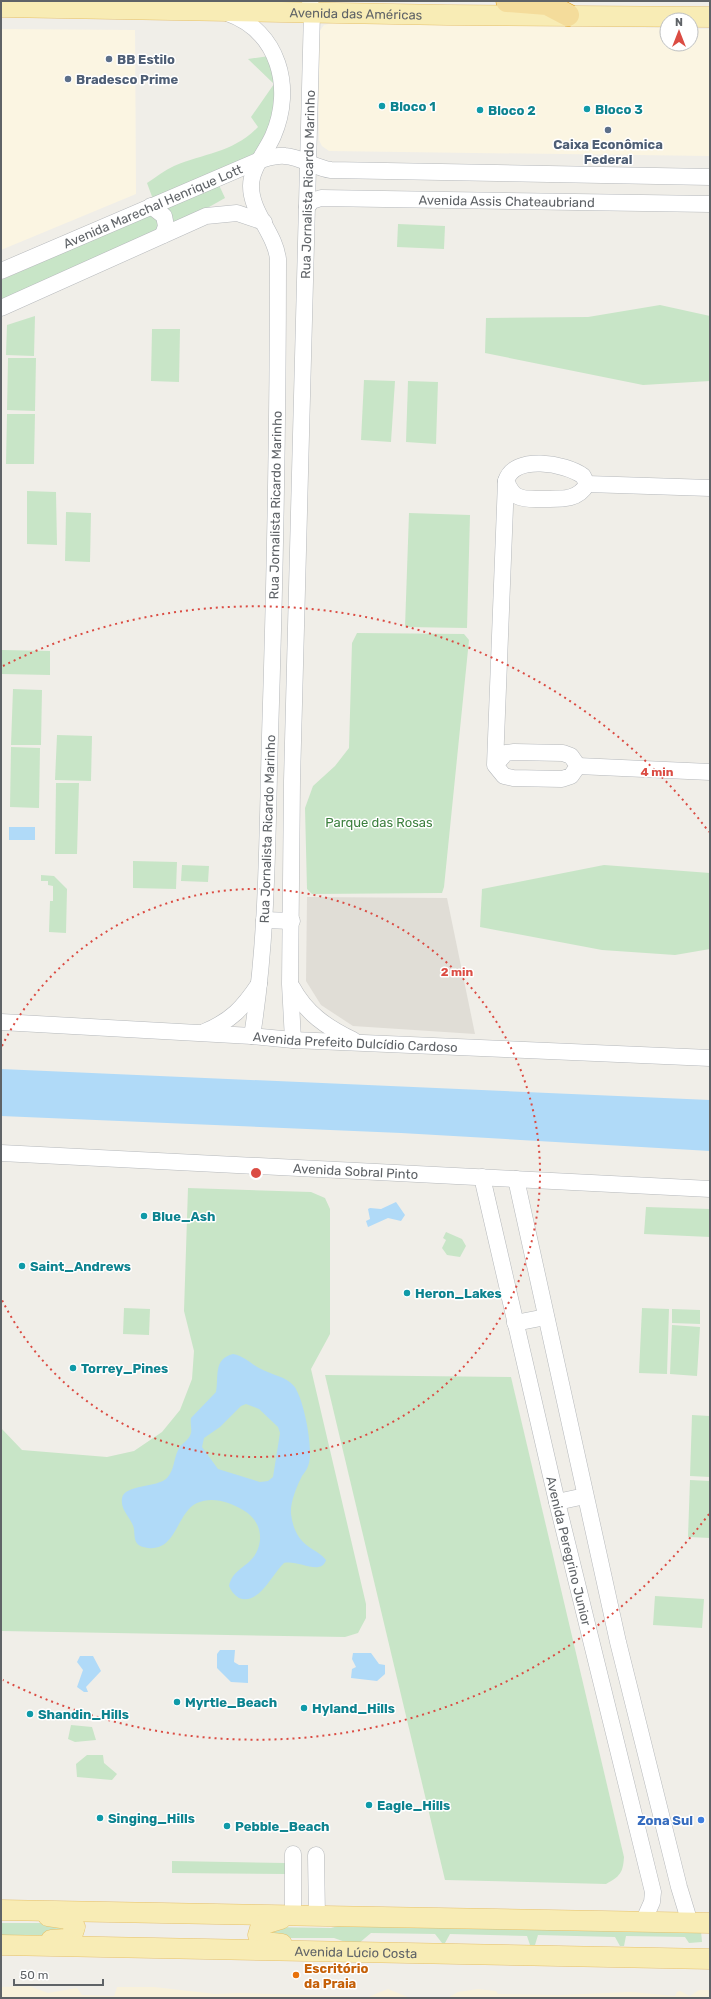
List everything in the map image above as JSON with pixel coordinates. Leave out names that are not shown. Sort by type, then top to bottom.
[{"type":"highway","points":[[507,1],[547,4],[568,15]]},
{"type":"main road","name":"Avenida das Américas","points":[[1,7],[224,12],[311,7],[568,15],[710,17]]},
{"type":"main road","points":[[9,1910],[317,1917],[710,1923]]},
{"type":"main road","points":[[1,1945],[66,1939],[72,1936],[74,1931],[73,1923],[68,1919],[9,1910]]},
{"type":"main road","points":[[293,1916],[264,1923],[258,1928],[258,1935],[264,1942],[324,1950]]},
{"type":"main road","name":"Avenida Lúcio Costa","points":[[1,1945],[324,1950],[710,1959]]},
{"type":"street","name":"Rua Jornalista Ricardo Marinho","points":[[293,1040],[290,984],[292,921],[292,781],[298,587],[311,7]]},
{"type":"street","name":"Rua Jornalista Ricardo Marinho","points":[[224,12],[242,18],[254,28],[272,51],[280,74],[282,89],[280,113],[273,136],[260,160],[251,184],[255,207],[277,248],[278,259],[278,376],[269,780],[261,981],[252,1036]]},
{"type":"street","name":"Avenida Marechal Henrique Lott","points":[[1,271],[260,160],[285,156],[297,158],[307,164]]},
{"type":"street","name":"Avenida Assis Chateaubriand","points":[[307,164],[331,170],[710,177]]},
{"type":"street","points":[[356,198],[349,190],[347,184],[350,177],[357,170]]},
{"type":"street","name":"Avenida Assis Chateaubriand","points":[[307,207],[312,201],[321,198],[710,204]]},
{"type":"street","points":[[151,206],[164,216],[166,226],[163,235]]},
{"type":"street","points":[[1,308],[206,216],[237,212],[264,222]]},
{"type":"street","points":[[278,376],[289,384],[295,383],[302,378]]},
{"type":"street","points":[[578,766],[571,776],[562,779],[513,778],[504,776],[495,765],[506,481],[508,474],[515,468],[527,464],[563,466],[583,476],[587,484]]},
{"type":"street","points":[[506,481],[509,489],[517,496],[526,498],[565,499],[583,491],[587,484]]},
{"type":"street","points":[[587,484],[710,488]]},
{"type":"street","points":[[274,587],[298,587]]},
{"type":"street","points":[[495,765],[506,753],[514,752],[563,753],[571,756],[578,766]]},
{"type":"street","points":[[578,766],[710,772]]},
{"type":"street","points":[[269,780],[292,781]]},
{"type":"street","points":[[264,920],[292,921]]},
{"type":"street","points":[[200,1034],[229,1021],[249,1000],[261,981]]},
{"type":"street","points":[[290,984],[300,1001],[309,1012],[334,1032],[358,1043]]},
{"type":"street","name":"Avenida Prefeito Dulcídio Cardoso","points":[[1,1022],[252,1036],[293,1040],[710,1058]]},
{"type":"street","name":"Avenida Sobral Pinto","points":[[1,1153],[710,1189]]},
{"type":"street","name":"Avenida Peregrino Junior","points":[[482,1177],[557,1502],[653,1892],[652,1902],[643,1922]]},
{"type":"street","name":"Avenida Peregrino Junior","points":[[516,1178],[618,1642],[679,1887],[690,1922]]},
{"type":"street","points":[[515,1323],[546,1317]]},
{"type":"street","points":[[557,1502],[585,1496]]},
{"type":"street","points":[[293,1854],[293,1916]]},
{"type":"street","points":[[316,1855],[317,1917]]},
{"type":"shaded area","points":[[332,23],[659,28],[659,52],[699,52],[699,29],[710,29],[710,156],[329,151],[322,146],[319,140],[318,43],[319,32],[324,25]]},
{"type":"shaded area","points":[[1,29],[135,30],[136,194],[1,250]]},
{"type":"shaded area","points":[[307,897],[447,898],[475,1034],[353,1026],[321,1005],[306,981]]},
{"type":"green space","points":[[269,56],[277,76],[276,112],[256,152],[236,164],[154,202],[147,183],[174,166],[239,142],[258,127],[251,117],[274,84],[248,59]]},
{"type":"green space","points":[[219,185],[225,198],[202,211],[1,300],[1,280]]},
{"type":"green space","points":[[398,224],[445,226],[444,249],[397,247]]},
{"type":"green space","points":[[660,305],[710,316],[710,381],[643,385],[485,353],[486,318],[588,317]]},
{"type":"green space","points":[[35,316],[34,356],[6,355],[7,325]]},
{"type":"green space","points":[[152,329],[180,329],[179,382],[151,381]]},
{"type":"green space","points":[[8,358],[36,358],[35,411],[7,410]]},
{"type":"green space","points":[[364,380],[395,381],[391,442],[361,440]]},
{"type":"green space","points":[[408,381],[438,382],[436,444],[406,442]]},
{"type":"green space","points":[[7,414],[35,414],[34,464],[6,464]]},
{"type":"green space","points":[[27,491],[56,492],[57,545],[27,544]]},
{"type":"green space","points":[[66,512],[91,513],[90,562],[65,561]]},
{"type":"green space","points":[[409,513],[470,515],[467,628],[405,627]]},
{"type":"green space","name":"Parque das Rosas","points":[[357,633],[464,634],[469,640],[444,887],[442,893],[312,894],[307,889],[305,808],[313,786],[335,766],[349,748],[352,643]]},
{"type":"green space","points":[[2,650],[50,651],[50,675],[2,674]]},
{"type":"green space","points":[[13,689],[42,690],[41,745],[11,745]]},
{"type":"green space","points":[[57,735],[92,736],[91,781],[55,780]]},
{"type":"green space","points":[[11,747],[40,748],[39,808],[10,807]]},
{"type":"green space","points":[[56,783],[79,783],[77,854],[55,854]]},
{"type":"green space","points":[[133,861],[177,862],[176,889],[133,888]]},
{"type":"green space","points":[[182,865],[209,866],[208,882],[181,881]]},
{"type":"green space","points":[[604,865],[710,873],[710,949],[675,955],[602,950],[480,927],[482,889]]},
{"type":"green space","points":[[41,875],[54,876],[67,889],[66,933],[49,932],[50,901],[53,901],[53,886],[48,885],[48,881],[41,881]]},
{"type":"green space","points":[[188,1188],[311,1192],[325,1198],[330,1209],[330,1334],[311,1369],[366,1604],[366,1618],[358,1633],[345,1637],[1,1631],[1,1428],[22,1450],[107,1457],[134,1451],[162,1432],[180,1410],[192,1379],[194,1351],[184,1311]]},
{"type":"green space","points":[[646,1207],[710,1209],[710,1237],[644,1234]]},
{"type":"green space","points":[[446,1232],[462,1239],[466,1246],[460,1257],[447,1255],[442,1248],[446,1240],[443,1238]]},
{"type":"green space","points":[[124,1308],[150,1309],[149,1335],[123,1334]]},
{"type":"green space","points":[[642,1308],[669,1309],[667,1374],[639,1373]]},
{"type":"green space","points":[[672,1309],[700,1310],[700,1324],[672,1323]]},
{"type":"green space","points":[[672,1325],[700,1327],[697,1376],[670,1374]]},
{"type":"green space","points":[[325,1375],[511,1377],[624,1857],[622,1870],[615,1879],[606,1884],[445,1880]]},
{"type":"green space","points":[[692,1415],[710,1416],[710,1477],[690,1476]]},
{"type":"green space","points":[[690,1480],[710,1481],[710,1538],[688,1537]]},
{"type":"green space","points":[[655,1596],[704,1599],[702,1628],[653,1625]]},
{"type":"green space","points":[[71,1725],[92,1727],[96,1740],[75,1742],[68,1739]]},
{"type":"green space","points":[[87,1755],[103,1755],[104,1763],[117,1774],[112,1780],[77,1777],[76,1764]]},
{"type":"green space","points":[[172,1861],[285,1863],[285,1874],[172,1873]]},
{"type":"green space","points":[[1,1923],[64,1923],[68,1926],[63,1936],[1,1935]]},
{"type":"green space","points":[[349,1923],[701,1931],[702,1942],[689,1943],[685,1937],[626,1936],[624,1946],[620,1946],[615,1937],[538,1935],[535,1945],[530,1945],[527,1936],[450,1934],[445,1943],[442,1943],[435,1934],[371,1933],[358,1944],[351,1944],[334,1938],[267,1938],[267,1927],[331,1928]]},
{"type":"sand","points":[[29,1986],[48,1993],[77,1988],[82,1995],[114,1996],[117,1987],[154,1987],[215,1994],[240,1993],[368,1997],[388,1989],[410,1998],[1,1998],[1,1987]]},
{"type":"sand","points":[[478,1989],[496,1991],[498,1994],[560,1995],[631,1992],[675,1996],[677,1992],[680,1991],[690,1996],[699,1990],[710,1990],[710,1998],[447,1998],[458,1992]]},
{"type":"water","points":[[9,827],[35,827],[35,840],[9,840]]},
{"type":"water","points":[[1,1069],[710,1100],[710,1151],[401,1133],[1,1116]]},
{"type":"water","points":[[396,1202],[405,1215],[401,1221],[388,1218],[368,1227],[366,1221],[370,1219],[368,1209],[381,1209]]},
{"type":"water","points":[[233,1354],[240,1356],[256,1366],[287,1380],[298,1392],[307,1423],[310,1456],[308,1467],[300,1480],[293,1499],[291,1509],[292,1520],[300,1539],[326,1560],[323,1565],[319,1567],[284,1563],[259,1593],[246,1599],[237,1597],[229,1586],[231,1579],[250,1561],[258,1549],[260,1535],[258,1526],[247,1512],[227,1502],[209,1500],[197,1503],[190,1508],[171,1538],[165,1544],[158,1547],[148,1548],[140,1546],[136,1542],[133,1525],[124,1511],[122,1503],[124,1494],[129,1490],[156,1483],[167,1478],[173,1468],[178,1450],[190,1436],[191,1418],[216,1392],[218,1369],[222,1360]],"holes":[[[246,1404],[259,1409],[278,1427],[280,1433],[273,1477],[268,1481],[260,1482],[218,1469],[202,1447],[204,1438],[220,1427],[241,1406]]]},
{"type":"water","points":[[220,1650],[235,1650],[234,1662],[239,1665],[248,1665],[248,1683],[231,1682],[217,1668],[217,1654]]},
{"type":"water","points":[[353,1653],[371,1653],[379,1664],[385,1665],[385,1674],[377,1681],[351,1678],[352,1669],[356,1667],[352,1659]]},
{"type":"water","points":[[80,1656],[93,1656],[101,1671],[86,1687],[88,1692],[84,1692],[77,1687],[83,1670],[77,1662]]},
{"type":"place","name":"BB Estilo","points":[[109,59]]},
{"type":"place","name":"Bradesco Prime","points":[[68,79]]},
{"type":"place","name":"Bloco 1","points":[[382,106]]},
{"type":"place","name":"Bloco 3","points":[[587,109]]},
{"type":"place","name":"Bloco 2","points":[[480,110]]},
{"type":"place","name":"Caixa Econômica Federal","points":[[608,130]]},
{"type":"place","name":"Blue_Ash","points":[[144,1216]]},
{"type":"place","name":"Saint_Andrews","points":[[22,1266]]},
{"type":"place","name":"Heron_Lakes","points":[[407,1293]]},
{"type":"place","name":"Torrey_Pines","points":[[73,1368]]},
{"type":"place","name":"Myrtle_Beach","points":[[177,1702]]},
{"type":"place","name":"Hyland_Hills","points":[[304,1708]]},
{"type":"place","name":"Shandin_Hills","points":[[30,1714]]},
{"type":"place","name":"Eagle_Hills","points":[[369,1805]]},
{"type":"place","name":"Singing_Hills","points":[[100,1818]]},
{"type":"place","name":"Zona Sul","points":[[701,1820]]},
{"type":"place","name":"Pebble_Beach","points":[[227,1826]]},
{"type":"place","name":"Escritório da Praia","points":[[296,1975]]}]
